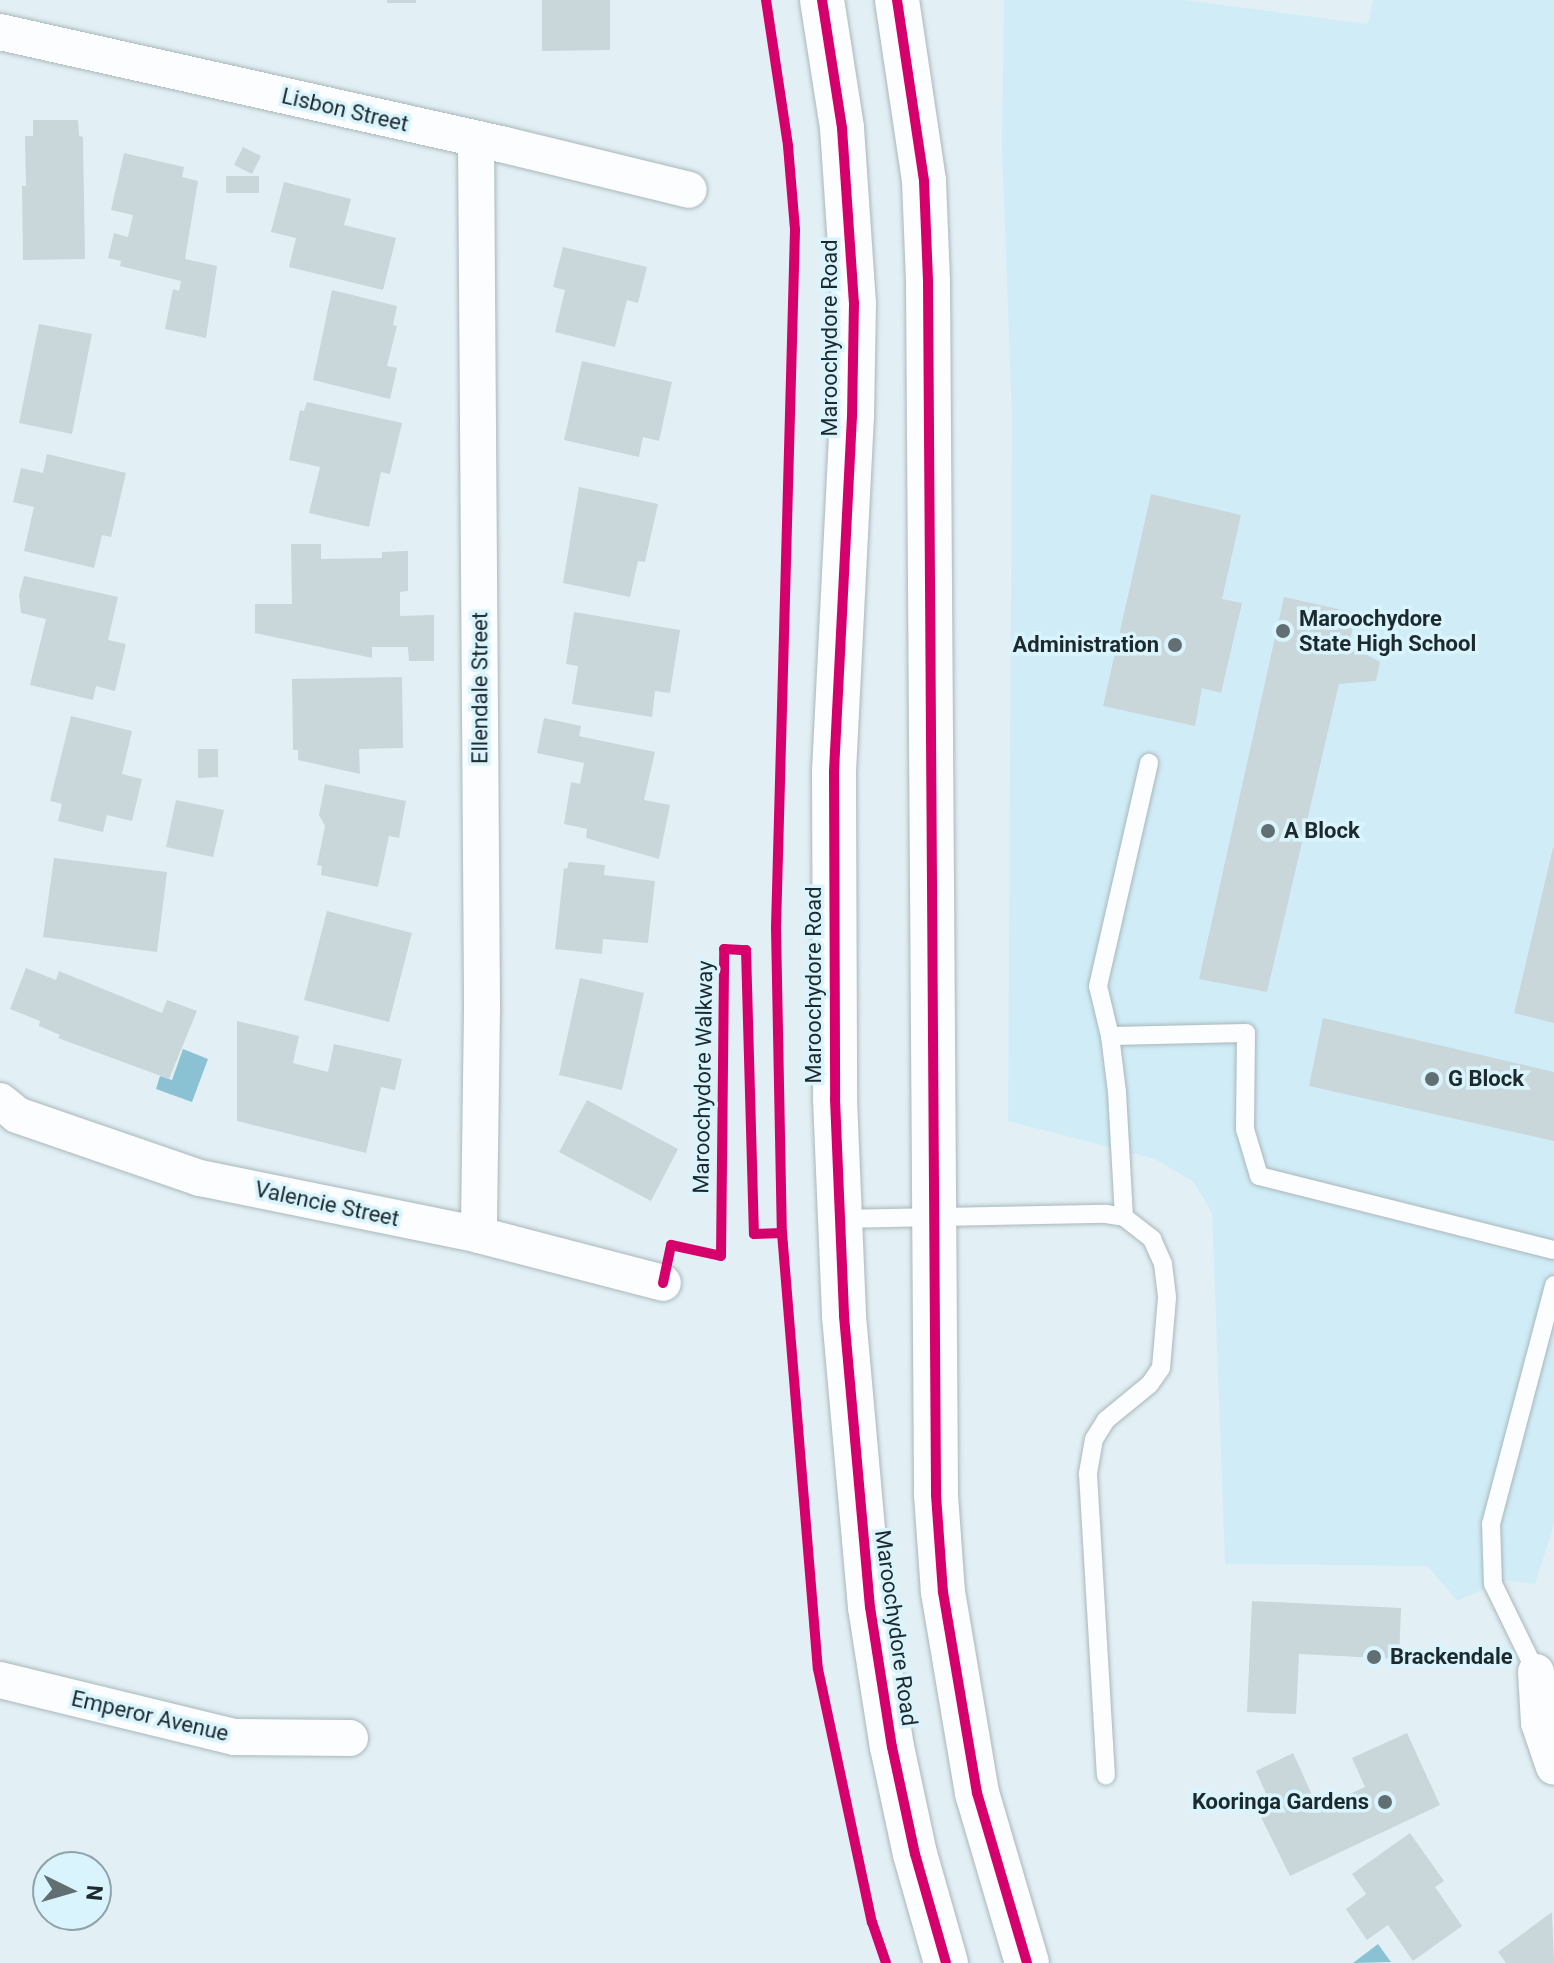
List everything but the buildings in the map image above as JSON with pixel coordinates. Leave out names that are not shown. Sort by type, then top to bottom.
[{"type":"main road","name":"Maroochydore Road","points":[[822,0],[842,128],[854,303],[834,772],[838,1219],[851,1418],[870,1607],[892,1747],[915,1854],[946,1963]]},
{"type":"main road","points":[[897,0],[924,181],[928,282],[936,1495],[943,1592],[977,1793],[1027,1963]]},
{"type":"street","name":"Lisbon Street","points":[[0,32],[689,190]]},
{"type":"street","name":"Ellendale Street","points":[[476,140],[482,1009],[479,1235]]},
{"type":"street","name":"Valencie Street","points":[[0,1101],[17,1115],[200,1178],[479,1235],[663,1283]]},
{"type":"street","points":[[1536,1672],[1539,1723],[1554,1767]]},
{"type":"street","name":"Emperor Avenue","points":[[0,1680],[234,1737],[350,1738]]},
{"type":"lane","points":[[1124,1217],[1117,1092],[1110,1036],[1098,986],[1149,763]]},
{"type":"lane","points":[[1110,1036],[1246,1033],[1245,1129],[1259,1176],[1554,1250]]},
{"type":"lane","points":[[838,1219],[1106,1214],[1124,1217],[1152,1239],[1163,1264],[1167,1298],[1161,1368],[1150,1384],[1106,1420],[1094,1439],[1088,1474],[1106,1775]]},
{"type":"lane","points":[[1536,1672],[1493,1584],[1491,1524],[1554,1285]]},
{"type":"shaded area","name":"Maroochydore State High School","points":[[1004,0],[1185,0],[1368,24],[1373,0],[1554,0],[1554,1525],[1535,1584],[1503,1580],[1458,1601],[1427,1566],[1225,1564],[1212,1213],[1194,1182],[1155,1159],[1008,1121],[1012,418],[1002,149]]},
{"type":"water","points":[[183,1049],[208,1059],[192,1102],[156,1089],[160,1076],[172,1080]]},
{"type":"water","points":[[1378,1944],[1391,1962],[1353,1963]]},
{"type":"cycle path","points":[[766,0],[788,146],[795,230],[776,928],[782,1233],[818,1669],[872,1922],[886,1963]]},
{"type":"cycle path","points":[[822,0],[842,128],[854,303],[852,416],[834,772],[835,1099],[844,1316],[870,1607],[892,1747],[915,1854],[946,1963]]},
{"type":"cycle path","points":[[897,0],[924,181],[928,282],[936,1495],[943,1592],[977,1793],[1027,1963]]},
{"type":"cycle path","name":"Maroochydore Walkway","points":[[663,1283],[671,1245],[721,1256],[724,949],[746,950],[754,1234],[782,1233]]},
{"type":"place","name":"Maroochydore State High School","points":[[1283,631]]},
{"type":"place","name":"Administration","points":[[1175,645]]},
{"type":"place","name":"A Block","points":[[1268,831]]},
{"type":"place","name":"G Block","points":[[1432,1079]]},
{"type":"place","name":"Brackendale","points":[[1374,1657]]},
{"type":"place","name":"Kooringa Gardens","points":[[1385,1802]]}]
